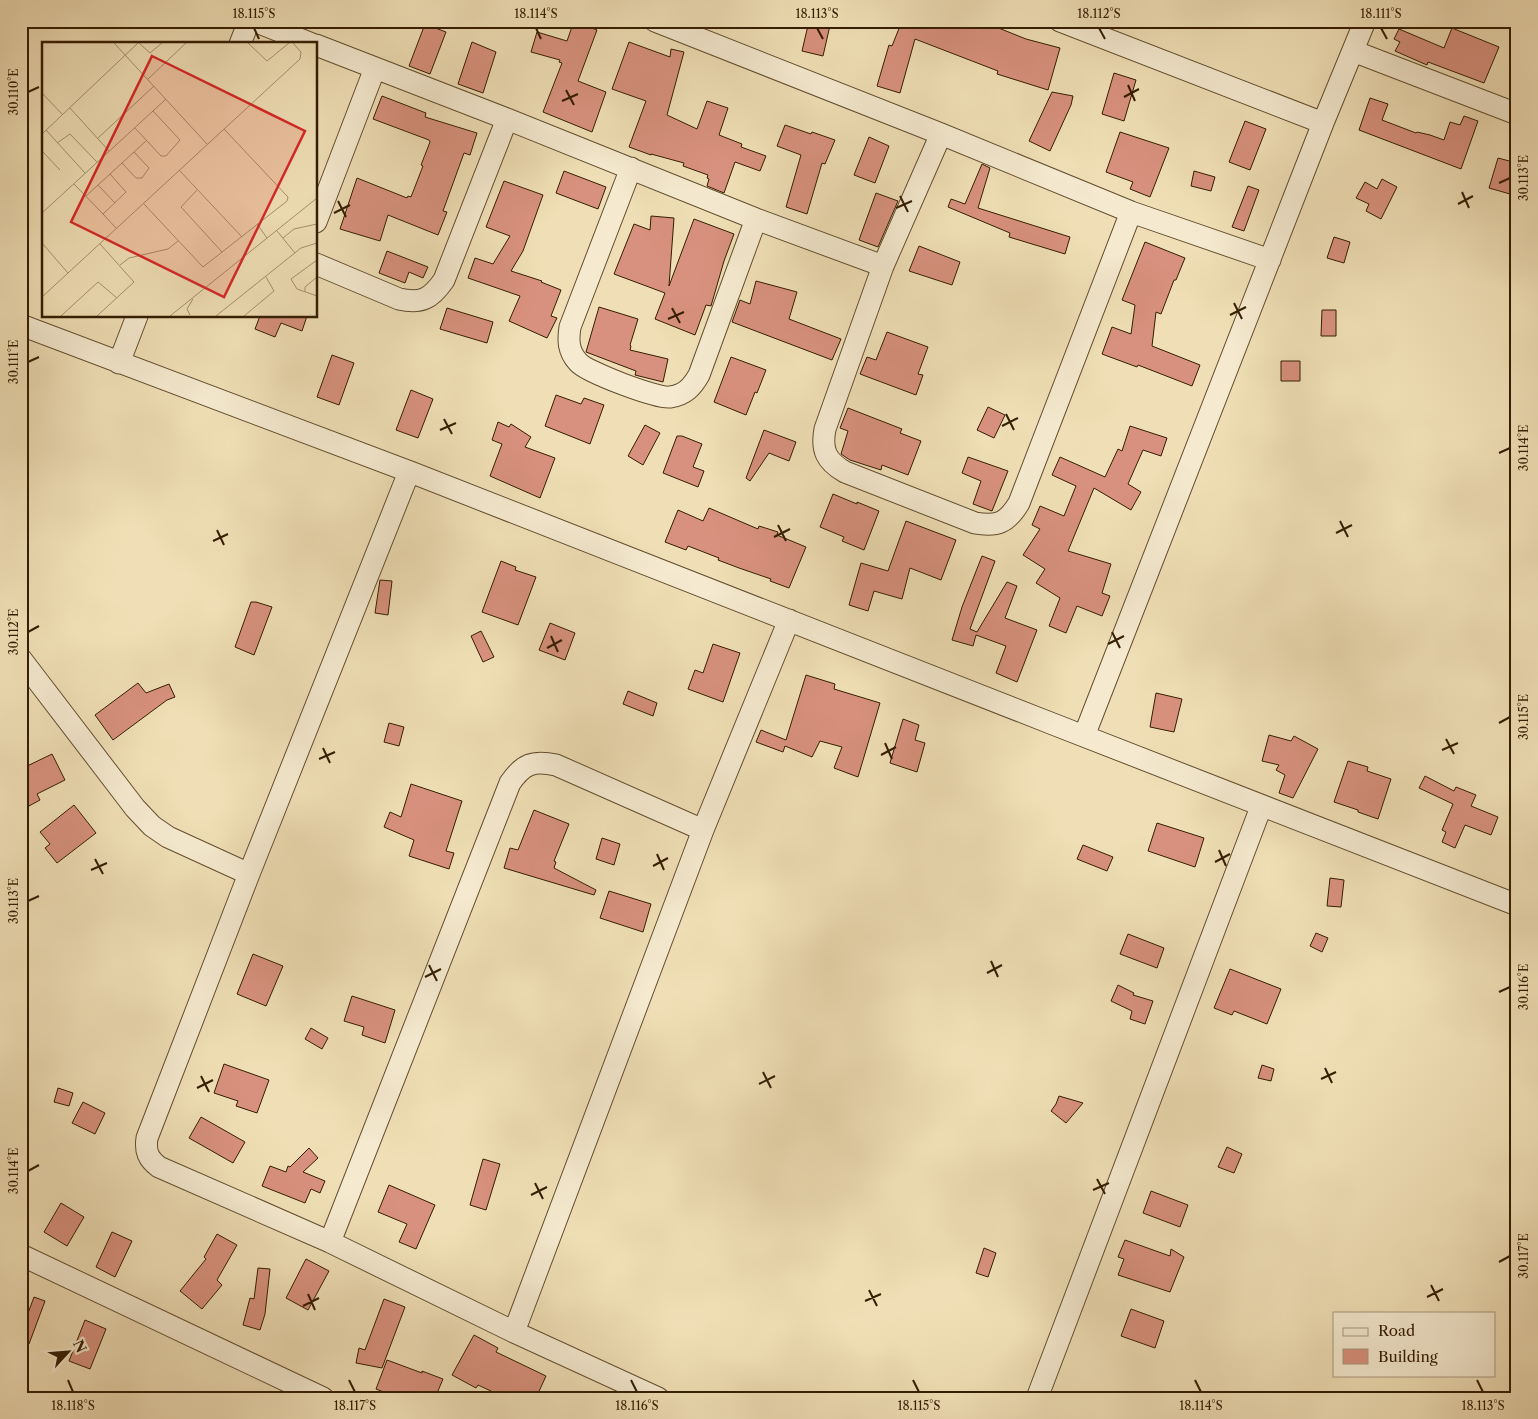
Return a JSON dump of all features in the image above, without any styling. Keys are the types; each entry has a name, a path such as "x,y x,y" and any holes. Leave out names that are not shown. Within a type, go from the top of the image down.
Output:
{"street":[{"path":"241,42 249,21"},
{"path":"254,21 307,42"},
{"path":"1060,21 1323,123"},
{"path":"1084,736 1323,123 1365,21"},
{"path":"669,24 1131,212 1270,260"},
{"path":"318,46 756,219 883,266"},
{"path":"1354,51 1517,114"},
{"path":"318,217 374,68"},
{"path":"318,265 399,299 412,302 425,299 436,292 444,280 507,119"},
{"path":"942,134 883,266 824,429 823,442 826,454 833,465 845,472 975,523 994,524 1012,515 1019,504 1131,212"},
{"path":"631,168 570,327 568,340 571,353 579,364 590,371 669,398 682,394 693,386 699,375 756,219"},
{"path":"119,363 136,318"},
{"path":"21,325 409,472 1261,807 1517,905"},
{"path":"409,472 249,874 147,1138 145,1146 147,1155 159,1167 330,1242 514,1332 658,1398"},
{"path":"514,1332 703,830 789,620"},
{"path":"21,659 135,808 152,826 168,837 249,874"},
{"path":"330,1242 510,783 518,772 529,764 542,762 556,764 703,830"},
{"path":"1037,1398 1261,807"},
{"path":"21,1255 323,1398"}],"building":[{"path":"574,21 597,30 578,81 606,92 592,132 543,112 562,63 559,62 560,60 531,52 537,32 567,41"},
{"path":"809,21 831,21 823,56 802,51"},
{"path":"902,21 981,21 1026,39 1060,48 1048,90 997,74 998,71 915,39 900,93 877,86 889,45 892,46"},
{"path":"425,24 446,32 430,74 409,66"},
{"path":"1452,28 1499,47 1484,83 1428,62 1427,65 1395,51 1400,42 1394,39 1399,29 1444,48"},
{"path":"472,42 496,52 483,93 458,84"},
{"path":"629,42 670,57 671,49 684,52 667,115 697,129 707,101 728,108 719,135 742,144 741,147 766,156 760,171 735,162 724,193 707,186 708,175 683,166 684,163 651,155 629,147 646,101 612,89"},
{"path":"1114,73 1136,80 1124,121 1102,114"},
{"path":"1052,92 1073,96 1071,105 1050,151 1029,141"},
{"path":"382,96 426,113 425,117 477,133 470,155 464,153 443,211 447,212 438,235 388,215 380,241 340,229 357,178 407,198 408,196 411,197 423,166 421,165 430,142 429,140 373,119"},
{"path":"1370,98 1388,104 1382,120 1416,133 1444,140 1450,122 1460,125 1464,116 1478,121 1461,169 1359,130"},
{"path":"1245,121 1266,129 1250,170 1229,162"},
{"path":"785,125 835,140 825,164 822,163 807,214 786,207 801,155 777,146"},
{"path":"1120,132 1169,148 1150,197 1130,189 1133,182 1106,172"},
{"path":"869,137 889,146 875,183 854,175"},
{"path":"1498,158 1517,163 1517,196 1489,188"},
{"path":"982,164 990,168 978,208 1070,237 1065,254 1009,237 1010,233 948,207 951,199 965,204"},
{"path":"564,171 606,187 598,209 556,193"},
{"path":"1194,171 1215,177 1211,191 1191,186"},
{"path":"1382,179 1397,187 1381,219 1366,211 1369,204 1356,198 1365,182 1377,189"},
{"path":"504,181 543,195 523,251 511,271 542,281 561,290 551,316 557,318 547,338 509,321 520,296 468,278 475,258 493,264 510,236 486,227"},
{"path":"1248,186 1259,190 1244,231 1232,227"},
{"path":"876,193 898,201 878,247 859,240"},
{"path":"651,216 674,218 669,286 694,219 734,234 711,306 706,305 695,335 655,319 665,293 614,274 634,224 650,230"},
{"path":"1334,237 1350,242 1344,263 1327,258"},
{"path":"1145,242 1185,258 1161,314 1156,312 1152,346 1200,365 1192,386 1138,365 1137,367 1102,354 1112,327 1131,334 1135,305 1122,300"},
{"path":"919,246 960,262 952,285 909,271"},
{"path":"387,251 428,267 423,278 409,272 405,283 379,273"},
{"path":"756,281 797,292 789,319 841,339 832,360 732,322 740,300 750,304"},
{"path":"599,307 638,319 630,350 668,359 663,382 635,375 636,371 586,352"},
{"path":"447,308 493,322 487,343 440,329"},
{"path":"1322,310 1336,310 1336,336 1321,336"},
{"path":"259,318 306,318 302,331 281,323 275,337 255,329"},
{"path":"887,332 928,347 918,374 923,375 916,395 860,374 867,357 876,360"},
{"path":"332,355 354,363 339,405 317,397"},
{"path":"731,357 766,370 746,415 714,402"},
{"path":"1281,361 1300,361 1300,381 1281,381"},
{"path":"411,390 433,399 418,438 396,430"},
{"path":"556,395 581,404 584,398 604,405 590,444 545,426"},
{"path":"988,407 1005,415 994,438 977,430"},
{"path":"848,408 902,429 900,433 921,441 908,475 882,465 881,470 850,460 841,454 848,431 840,428"},
{"path":"498,422 509,427 511,424 531,437 525,447 555,458 540,498 490,476 502,444 492,440"},
{"path":"645,425 660,433 643,465 628,456"},
{"path":"1130,426 1167,438 1161,456 1143,450 1128,484 1141,492 1131,510 1094,488 1068,551 1111,564 1102,593 1110,596 1102,616 1077,606 1066,633 1049,626 1060,598 1036,583 1045,569 1023,555 1040,529 1032,525 1040,506 1064,516 1076,486 1052,475 1060,457 1105,477 1118,449 1122,451"},
{"path":"764,430 796,442 789,461 769,453 750,481 746,478"},
{"path":"677,436 682,436 702,444 693,467 704,471 698,487 663,473"},
{"path":"968,457 1008,471 992,511 973,504 981,481 962,473"},
{"path":"833,494 879,511 864,550 842,541 844,537 820,527"},
{"path":"709,508 758,529 759,526 778,532 777,535 806,547 789,588 688,546 686,550 665,542 678,510 703,521"},
{"path":"906,521 956,540 941,580 910,568 902,599 874,591 868,611 849,605 861,563 888,571"},
{"path":"982,556 995,561 970,629 977,632 1007,582 1017,586 1005,618 1037,630 1017,682 996,673 1006,646 976,635 973,646 952,640 962,607"},
{"path":"501,561 516,567 515,570 536,577 518,625 482,612"},
{"path":"380,580 392,581 388,615 375,613"},
{"path":"251,602 272,607 254,655 235,647"},
{"path":"550,623 575,633 565,660 539,650"},
{"path":"481,631 494,657 483,662 471,636"},
{"path":"713,644 740,653 723,702 688,689 695,670 703,673"},
{"path":"806,675 835,684 834,689 880,703 858,777 834,768 842,747 820,741 812,757 785,746 783,752 756,742 761,730 786,740"},
{"path":"138,683 146,693 169,684 175,697 167,700 113,740 95,715"},
{"path":"628,691 657,703 653,716 623,704"},
{"path":"1156,693 1182,699 1174,732 1150,727"},
{"path":"903,719 919,725 915,740 925,743 917,772 890,763"},
{"path":"389,723 404,727 399,746 384,742"},
{"path":"1269,735 1291,741 1294,736 1318,749 1293,798 1279,793 1285,775 1276,770 1279,765 1262,761"},
{"path":"52,754 65,780 37,794 40,800 29,806 21,791 21,769"},
{"path":"1348,761 1368,767 1367,771 1391,779 1378,819 1334,802"},
{"path":"1425,776 1454,791 1456,787 1476,795 1471,806 1498,817 1491,835 1465,825 1455,848 1442,842 1446,832 1442,830 1453,804 1419,788"},
{"path":"411,784 462,801 446,851 454,853 449,869 409,856 414,840 384,827 390,812 401,817"},
{"path":"74,805 96,833 57,863 45,848 50,844 40,832"},
{"path":"534,810 569,824 554,861 556,862 554,868 596,890 594,895 504,868 510,848 518,850"},
{"path":"1157,823 1204,838 1195,867 1148,851"},
{"path":"602,838 620,844 614,865 596,859"},
{"path":"1083,845 1113,857 1107,871 1077,859"},
{"path":"1330,878 1344,880 1341,907 1327,906"},
{"path":"609,891 651,904 643,932 600,918"},
{"path":"1316,933 1328,938 1322,952 1310,946"},
{"path":"1128,934 1164,948 1157,968 1120,954"},
{"path":"253,954 283,966 266,1006 237,994"},
{"path":"1230,969 1281,989 1267,1024 1234,1011 1232,1015 1214,1008"},
{"path":"1118,985 1134,993 1133,995 1153,1001 1145,1024 1130,1019 1132,1011 1111,1001"},
{"path":"352,996 395,1010 385,1043 362,1035 364,1027 344,1021"},
{"path":"311,1028 328,1038 322,1049 305,1039"},
{"path":"224,1064 269,1080 257,1113 236,1106 238,1101 214,1093"},
{"path":"1262,1065 1274,1069 1271,1081 1258,1078"},
{"path":"58,1088 73,1093 69,1106 54,1102"},
{"path":"1059,1096 1083,1103 1066,1123 1051,1111"},
{"path":"83,1102 105,1113 95,1134 72,1123"},
{"path":"201,1117 245,1142 233,1163 189,1138"},
{"path":"1227,1147 1242,1154 1234,1173 1218,1167"},
{"path":"309,1148 318,1158 303,1172 325,1181 320,1193 311,1189 305,1203 262,1186 270,1166 286,1172 288,1166 290,1167"},
{"path":"483,1159 500,1164 486,1210 470,1205"},
{"path":"389,1185 435,1205 416,1249 399,1242 407,1224 378,1212"},
{"path":"1151,1191 1188,1205 1180,1227 1143,1213"},
{"path":"61,1203 84,1217 67,1246 44,1232"},
{"path":"112,1232 132,1241 115,1277 96,1267"},
{"path":"217,1234 237,1245 217,1280 222,1285 202,1309 180,1291 206,1259 204,1257"},
{"path":"1125,1240 1170,1256 1171,1249 1184,1257 1170,1292 1118,1275 1124,1259 1118,1257"},
{"path":"984,1248 996,1253 988,1277 976,1273"},
{"path":"306,1259 329,1271 308,1310 286,1298"},
{"path":"258,1268 270,1269 265,1314 260,1330 243,1325 250,1298 254,1299"},
{"path":"34,1297 45,1301 29,1344 21,1341 21,1332"},
{"path":"384,1299 405,1307 382,1368 356,1363 359,1348 365,1350"},
{"path":"1131,1309 1164,1321 1155,1348 1121,1336"},
{"path":"85,1320 106,1329 90,1369 69,1361"},
{"path":"474,1335 498,1348 496,1352 546,1376 536,1398 506,1398 478,1385 476,1388 452,1375"},
{"path":"387,1360 443,1379 435,1398 398,1398 376,1389"}]}
